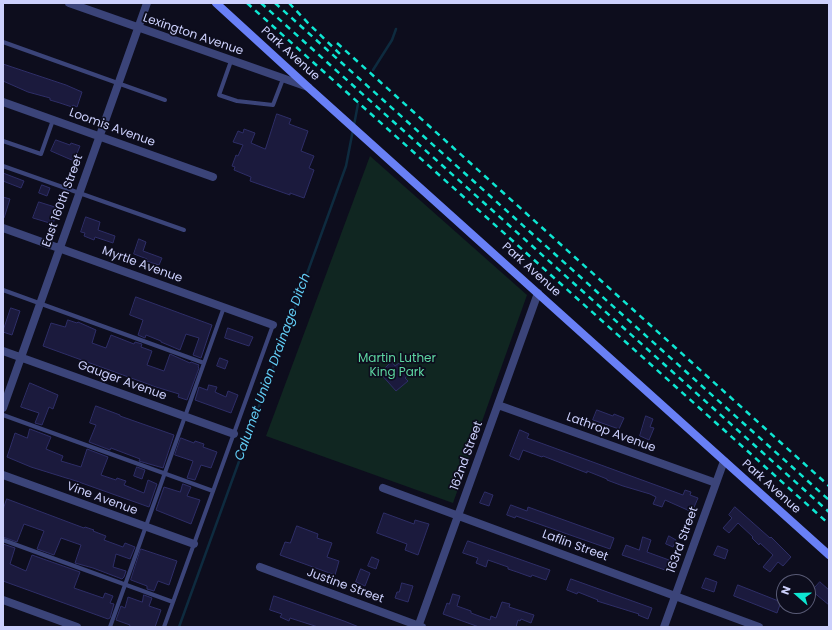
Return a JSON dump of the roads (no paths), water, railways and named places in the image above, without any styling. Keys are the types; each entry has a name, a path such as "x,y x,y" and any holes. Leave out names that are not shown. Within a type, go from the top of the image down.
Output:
{"street":[{"name":"Lexington Avenue","path":"69,3 91,7 138,28 309,88"},
{"name":"East 160th Street","path":"3,408 147,3"},
{"name":"Park Avenue","path":"216,3 829,555"},
{"name":"Loomis Avenue","path":"3,102 213,177"},
{"name":"Myrtle Avenue","path":"3,228 273,325"},
{"name":"162nd Street","path":"420,627 538,293"},
{"name":"Gauger Avenue","path":"3,351 234,434"},
{"name":"Lathrop Avenue","path":"498,405 716,484"},
{"name":"163rd Street","path":"664,627 724,461"},
{"name":"Vine Avenue","path":"3,475 194,544"},
{"name":"Laflin Street","path":"383,488 759,627"},
{"name":"Justine Street","path":"260,567 420,627"},
{"path":"3,600 77,627"}],"lane":[{"path":"3,42 165,100"},
{"path":"231,61 219,95 237,101 273,105 283,79"},
{"path":"3,141 41,154 53,120"},
{"path":"3,166 184,230"},
{"path":"3,290 204,363"},
{"path":"110,627 224,308"},
{"path":"164,627 273,325"},
{"path":"3,415 213,491"},
{"path":"3,540 173,602"}],"waterway":[{"name":"Calumet Union Drainage Ditch","path":"373,70 392,40 396,29"},
{"name":"Calumet Union Drainage Ditch","path":"354,125 358,104"},
{"name":"Calumet Union Drainage Ditch","path":"179,627 346,166 353,130"}],"railway":[{"path":"247,3 829,524"},
{"path":"261,3 829,512"},
{"path":"275,3 829,500"},
{"path":"289,3 340,54"},
{"path":"337,43 829,486"}],"park label":[{"name":"Martin Luther King Park","path":"397,366"}]}
